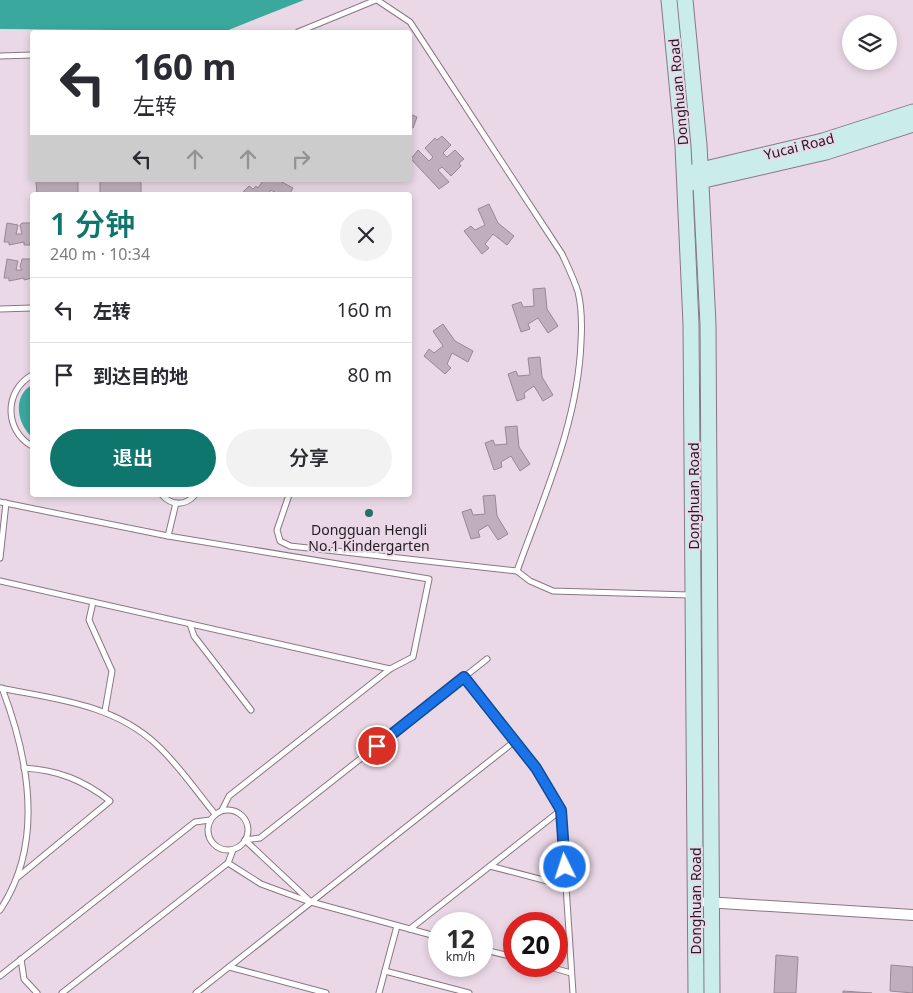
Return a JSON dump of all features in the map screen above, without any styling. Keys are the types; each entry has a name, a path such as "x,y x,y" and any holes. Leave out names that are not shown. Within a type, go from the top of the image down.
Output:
{"main road":[{"name":"Donghuan Road","path":"669,0 685,179 691,324 696,993"},
{"name":"Donghuan Road","path":"685,0 701,175 708,364 712,993"},
{"name":"Yucai Road","path":"685,179 823,141 913,112"},
{"name":"Yucai Road","path":"701,175 826,152 913,124"}],"street":[{"path":"695,901 913,915"}],"lane":[{"path":"303,30 376,0 410,22 562,254 572,273 582,315 580,355 572,410 562,446 518,571"},
{"path":"0,56 30,55"},
{"path":"0,309 30,308"},
{"path":"30,376 22,381 16,390 10,412 18,434 30,444"},
{"path":"166,497 176,503 185,503 192,497"},
{"path":"288,497 277,530 280,541 290,546 518,571 530,581 553,590 693,595"},
{"path":"0,558 3,502 168,536 429,579 413,657 390,669 229,796 222,810 210,820 208,836 212,843 225,850 233,850"},
{"path":"168,536 176,503"},
{"path":"0,581 390,669"},
{"path":"93,602 89,620 112,671 104,712"},
{"path":"190,624 194,636 251,710"},
{"path":"62,993 228,863 233,850 245,840 260,838 487,659"},
{"path":"464,677 536,768 561,810 573,993"},
{"path":"1,688 85,705 129,724 157,744 215,814"},
{"path":"0,910 18,877 28,831 28,799 24,768 16,727 1,688"},
{"path":"196,993 515,741"},
{"path":"18,877 110,801 79,780 61,773 24,768"},
{"path":"222,810 238,812 244,818 247,824 245,840"},
{"path":"410,929 561,810"},
{"path":"0,976 195,822 210,820"},
{"path":"245,840 311,902"},
{"path":"228,863 267,887 311,902 428,934"},
{"path":"490,866 566,886"},
{"path":"379,993 397,926"},
{"path":"21,959 24,979 37,993"},
{"path":"230,967 326,993"},
{"path":"385,971 469,993"}],"shaded area":[{"path":"0,0 304,0 229,30 0,29"},
{"path":"30,387 30,435 23,425 19,410 21,396"}],"building":[{"path":"412,115 417,117 412,128"},
{"path":"442,136 451,145 443,153 447,157 455,150 464,159 459,163 461,166 451,176 442,167 438,170 449,182 439,189 412,160 418,150 429,161 433,157 425,148 435,138 437,140"},
{"path":"36,182 78,182 78,192 37,192"},
{"path":"100,182 141,182 141,192 100,192"},
{"path":"262,182 282,182 293,188 291,192 275,192 271,190 269,192 243,192 249,186 253,189 256,186 258,188"},
{"path":"489,204 498,223 514,236 507,245 493,234 485,244 489,248 482,254 464,231 471,226 475,230 485,225 478,209"},
{"path":"7,223 18,225 16,234 22,234 20,225 22,223 30,223 30,245 24,245 24,242 9,245 9,242 4,242"},
{"path":"7,259 18,261 16,270 22,270 20,267 22,259 30,259 30,278 9,281 9,278 4,278"},
{"path":"545,288 547,309 558,326 548,333 538,318 528,324 530,329 521,332 512,305 521,302 523,307 534,306 533,289"},
{"path":"443,324 455,341 473,351 468,362 452,353 447,364 451,368 445,374 424,356 429,349 434,353 443,346 433,331"},
{"path":"540,357 542,377 553,395 543,401 534,386 524,393 525,398 517,401 508,374 516,371 518,376 530,375 528,358"},
{"path":"517,426 519,447 530,464 520,471 511,456 501,462 502,467 494,470 485,443 493,440 495,445 507,444 505,427"},
{"path":"495,495 497,516 508,534 498,540 488,525 478,531 480,537 471,539 462,512 471,509 473,515 485,514 483,496"},
{"path":"776,955 798,957 796,993 774,993"},
{"path":"891,965 913,967 913,993 890,991"},
{"path":"843,991 872,993 843,993"}],"place":[{"name":"Dongguan Hengli No.1 Kindergarten","path":"369,513"}],"route":[{"path":"377,746 464,677 536,768 561,810 565,867"}]}
